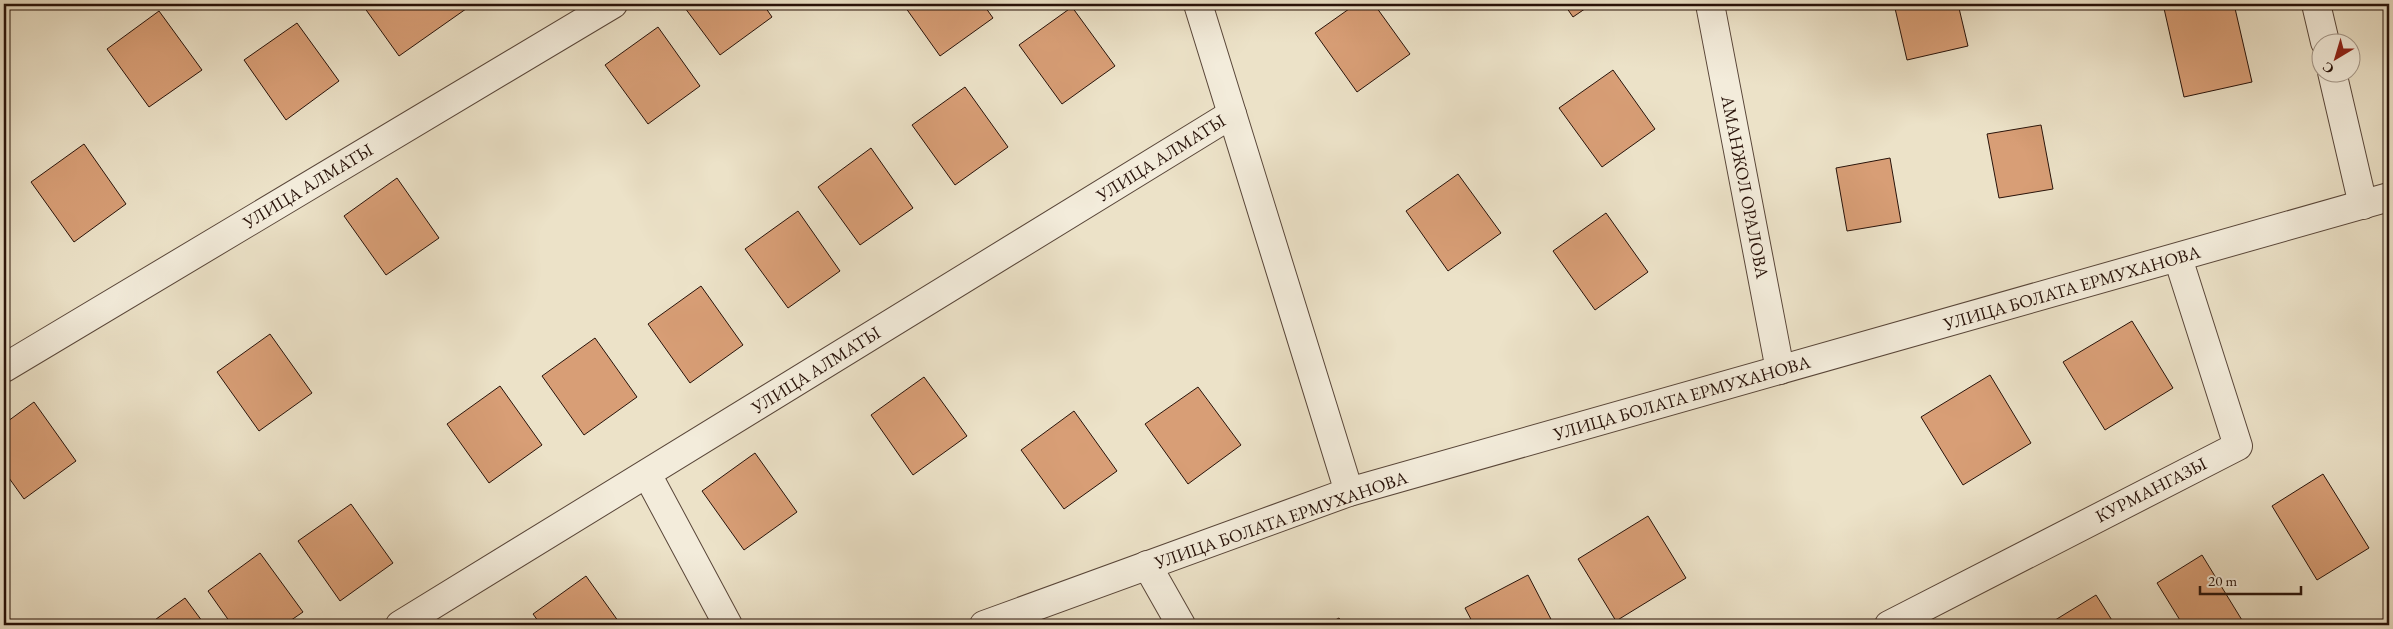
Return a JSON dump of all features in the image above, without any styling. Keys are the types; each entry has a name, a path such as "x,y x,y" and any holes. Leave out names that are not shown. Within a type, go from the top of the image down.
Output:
{"street":[{"name":"УЛИЦА АЛМАТЫ","path":"4,368 612,4"},
{"path":"1198,4 1349,492"},
{"name":"АМАНЖОЛ ОРАЛОВА","path":"1710,4 1780,370"},
{"path":"2316,4 2323,32"},
{"path":"2334,82 2363,205"},
{"name":"УЛИЦА АЛМАТЫ","path":"400,625 1232,114"},
{"name":"УЛИЦА БОЛАТА ЕРМУХАНОВА","path":"984,625 1349,492 2389,197"},
{"name":"КУРМАНГАЗЫ","path":"1889,625 2238,446 2178,258"},
{"path":"647,474 728,625"},
{"path":"1148,566 1181,625"}],"building":[{"path":"369,4 473,4 399,56 364,7"},
{"path":"682,4 763,4 772,17 720,55"},
{"path":"843,4 854,4 847,9"},
{"path":"903,4 983,4 993,18 940,56"},
{"path":"1356,4 1374,4 1410,54 1357,92 1315,33"},
{"path":"1564,4 1592,4 1573,17"},
{"path":"1894,4 1958,4 1968,46 1907,60"},
{"path":"2163,4 2234,4 2252,82 2184,97"},
{"path":"1072,7 1115,66 1062,104 1019,45"},
{"path":"159,11 202,70 149,107 107,49"},
{"path":"297,23 339,81 286,120 244,60"},
{"path":"658,27 700,86 648,124 605,65"},
{"path":"1613,70 1655,129 1602,167 1559,108"},
{"path":"965,87 1008,147 955,185 912,125"},
{"path":"2041,125 2053,189 1999,198 1987,134"},
{"path":"84,144 126,204 74,242 31,182"},
{"path":"871,148 913,208 860,245 818,187"},
{"path":"1890,158 1901,222 1847,231 1836,168"},
{"path":"1458,174 1501,233 1448,271 1406,211"},
{"path":"397,178 439,238 386,275 344,216"},
{"path":"798,211 840,271 788,308 745,249"},
{"path":"1606,213 1648,272 1595,310 1553,251"},
{"path":"701,286 743,345 690,383 648,324"},
{"path":"2132,321 2173,388 2105,430 2063,362"},
{"path":"270,334 312,393 259,431 217,372"},
{"path":"595,338 637,397 584,435 542,376"},
{"path":"1990,375 2031,443 1963,485 1921,417"},
{"path":"924,377 967,436 913,475 871,415"},
{"path":"500,386 542,445 489,483 447,424"},
{"path":"1198,387 1241,445 1188,484 1145,424"},
{"path":"34,402 76,461 24,499 4,471 4,424"},
{"path":"1074,411 1117,471 1064,509 1021,450"},
{"path":"755,453 797,512 744,550 702,491"},
{"path":"2323,474 2369,548 2317,580 2272,506"},
{"path":"351,504 393,563 340,601 298,541"},
{"path":"1648,516 1686,578 1616,621 1578,559"},
{"path":"260,553 303,612 284,625 232,625 208,591"},
{"path":"2202,555 2245,625 2183,625 2157,583"},
{"path":"1528,575 1554,625 1474,625 1465,608"},
{"path":"586,576 621,625 541,625 533,614"},
{"path":"2096,595 2115,625 2047,625"},
{"path":"185,598 205,625 148,625"},
{"path":"1339,618 1344,625 1326,625"}]}
